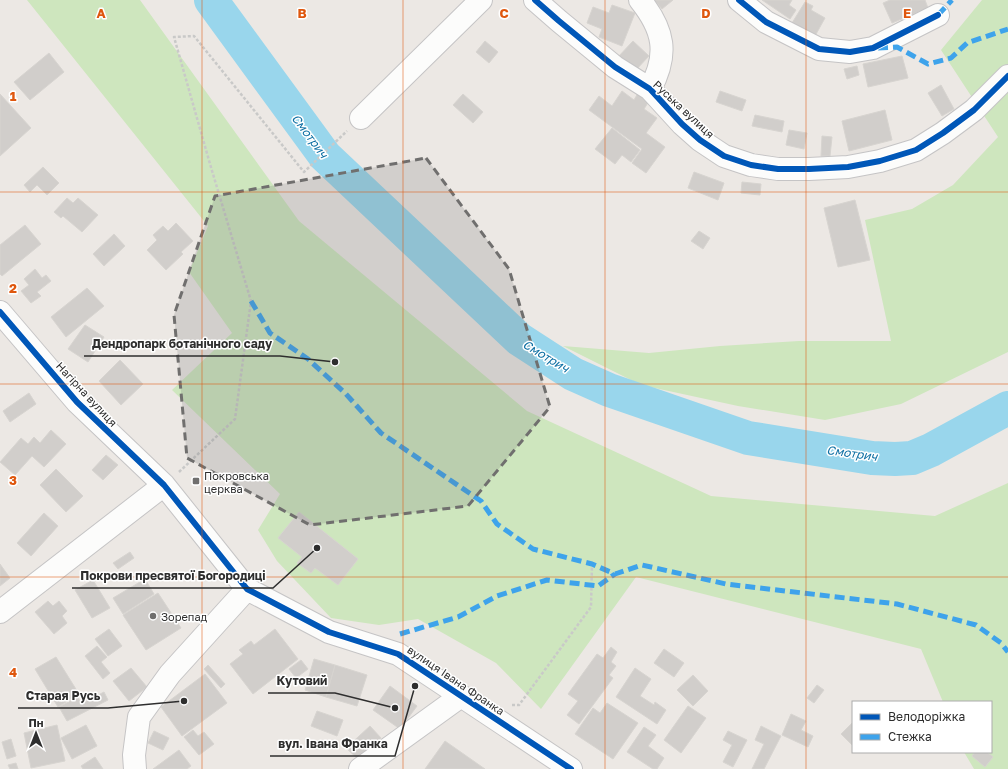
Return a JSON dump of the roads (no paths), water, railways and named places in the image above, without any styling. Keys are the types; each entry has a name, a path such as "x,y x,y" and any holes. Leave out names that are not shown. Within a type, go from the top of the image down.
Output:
{"street":[{"path":"361,118 481,0"},
{"name":"Руська вулиця","path":"535,0 559,22 615,67 650,89 682,124 700,140 724,156 751,165 809,169 848,167 880,161 916,150 943,133 974,110 1008,76"},
{"path":"640,0 649,10 659,32 662,49 661,64 658,74 650,89"},
{"path":"739,0 766,22 819,49 850,52 873,48 938,15"},
{"name":"Нагірна вулиця","path":"0,312 77,402 164,486"},
{"path":"0,612 164,486"},
{"name":"вулиця Івана Франка","path":"164,486 247,589 329,632 398,654 571,769"},
{"path":"136,769 134,755 139,717 170,674 247,589"},
{"path":"360,769 469,701"}],"waterway":[{"name":"Смотрич","path":"211,0 325,156 519,339 573,374 609,390 748,438 872,458 912,458 931,450 1008,408"}],"place":[{"name":"Дендропарк ботанічного саду","path":"335,362"},
{"name":"Покровська церква","path":"196,481"},
{"name":"Покрови пресвятої Богородиці","path":"317,548"},
{"name":"Зорепад","path":"153,616"},
{"name":"вул. Івана Франка","path":"415,686"},
{"name":"Старая Русь","path":"184,701"},
{"name":"Кутовий","path":"395,708"}]}
